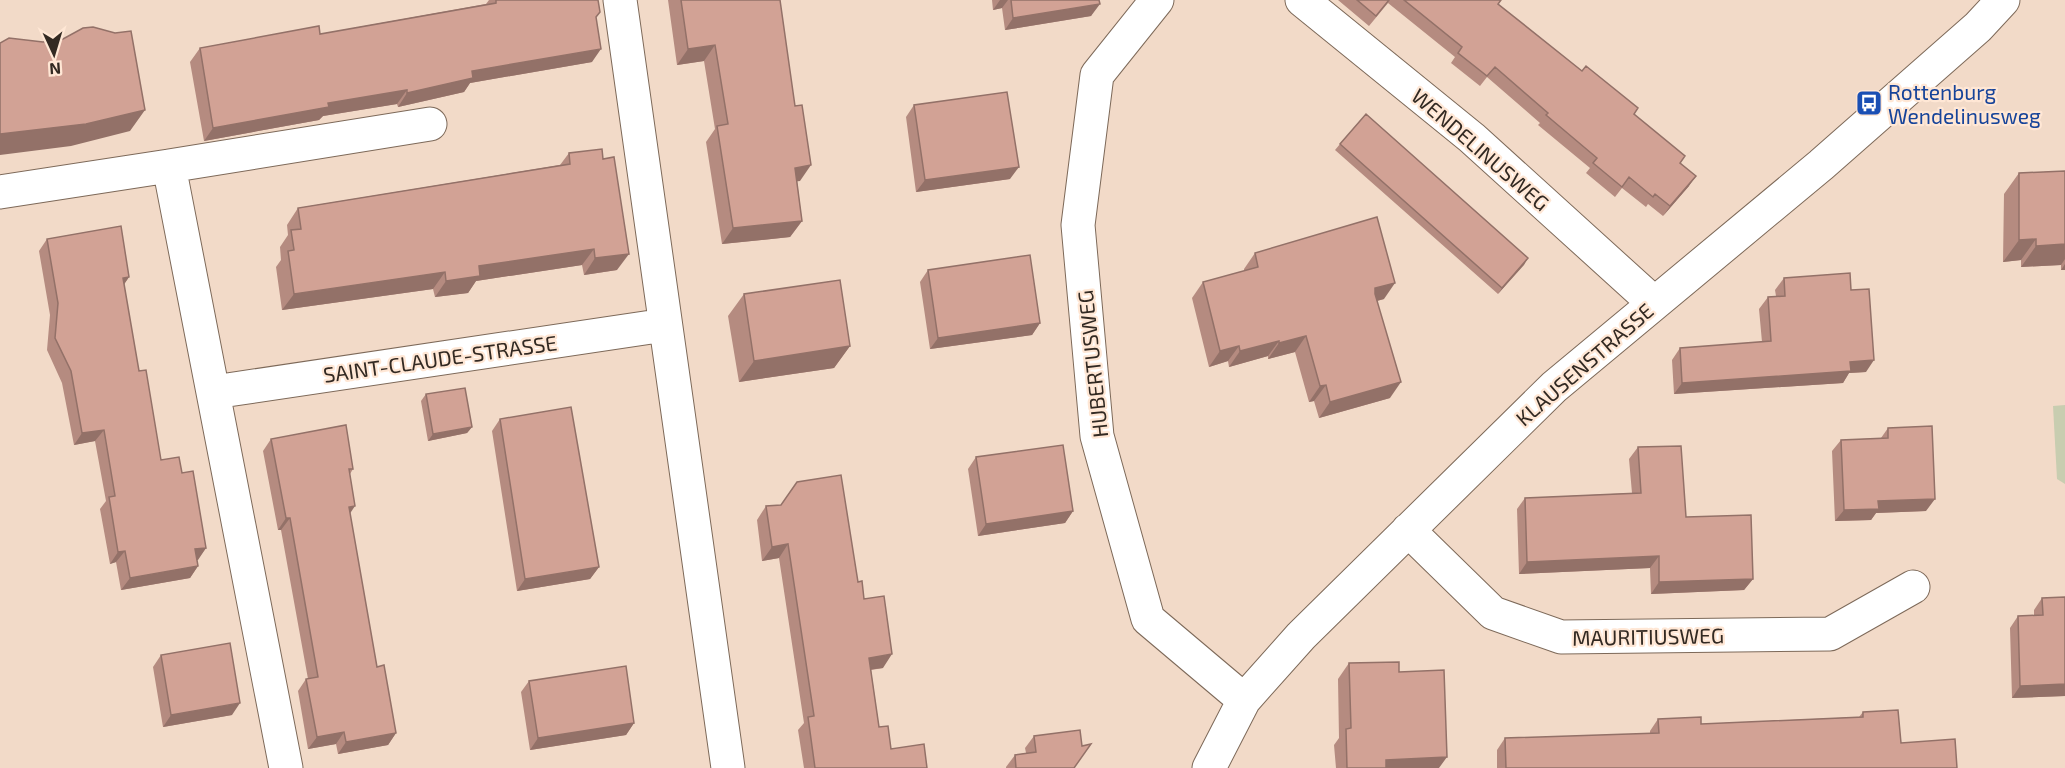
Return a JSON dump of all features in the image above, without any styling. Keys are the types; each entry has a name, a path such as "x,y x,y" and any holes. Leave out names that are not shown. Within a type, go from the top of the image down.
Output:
{"street":[{"path":"620,0 728,768"},
{"name":"HUBERTUSWEG","path":"1157,0 1097,75 1078,225 1097,436 1148,620 1244,700"},
{"name":"WENDELINUSWEG","path":"1302,0 1472,138 1654,303"},
{"name":"KLAUSENSTRASSE","path":"1209,768 1244,700 1301,636 1554,387 1821,165 1978,27 2002,0"},
{"path":"0,192 430,124"},
{"path":"169,166 285,768"},
{"name":"SAINT-CLAUDE-STRASSE","path":"214,392 665,325"},
{"name":"MAURITIUSWEG","path":"1408,530 1493,612 1561,637 1830,634 1913,587"}],"green space":[{"path":"2065,405 2065,484 2057,479 2053,406"}],"building":[{"path":"496,0 598,0 600,12 596,17 601,49 472,71 473,78 407,93 407,90 328,103 329,107 213,128 200,48 319,26 320,34 496,3"},
{"path":"681,0 780,0 795,106 802,105 811,165 795,168 802,221 733,228 717,126 728,124 715,45 688,49"},
{"path":"1011,0 1099,0 1100,4 1013,18"},
{"path":"1357,0 1389,0 1376,16"},
{"path":"1404,0 1501,0 1498,4 1582,71 1586,66 1638,108 1634,114 1685,156 1680,163 1696,176 1670,206 1655,194 1653,197 1629,177 1622,187 1593,163 1597,158 1546,115 1548,113 1495,67 1487,76 1458,53 1462,47"},
{"path":"93,27 115,33 131,31 145,110 86,124 0,134 0,43 9,38 43,42 63,39 83,28"},
{"path":"1007,92 1019,167 925,180 914,105"},
{"path":"1366,114 1528,258 1502,288 1340,144"},
{"path":"602,149 603,159 614,157 629,254 595,258 594,249 479,266 480,276 446,281 445,272 294,294 288,251 294,250 291,230 301,229 298,208 570,164 569,153"},
{"path":"2065,171 2065,244 2036,246 2036,239 2019,240 2019,173"},
{"path":"1377,217 1395,283 1375,288 1375,294 1401,382 1330,402 1326,385 1320,386 1306,336 1240,351 1239,346 1220,351 1203,282 1258,267 1255,253"},
{"path":"121,226 129,277 123,278 139,371 146,370 161,460 179,457 182,473 193,471 206,548 195,549 198,566 130,578 125,551 118,552 109,497 115,496 104,430 82,433 71,371 55,338 58,303 47,239"},
{"path":"1030,255 1040,323 938,338 928,270"},
{"path":"1850,273 1851,290 1869,289 1874,360 1850,362 1851,371 1682,383 1680,348 1771,341 1768,297 1785,296 1784,278"},
{"path":"840,280 850,346 754,361 744,294"},
{"path":"465,388 472,427 433,434 426,394"},
{"path":"571,407 599,567 525,579 500,419"},
{"path":"346,425 353,469 349,469 355,506 349,507 377,667 384,665 396,733 346,742 344,732 317,737 306,679 318,677 290,518 286,518 271,439"},
{"path":"1932,426 1935,499 1878,501 1879,509 1844,510 1841,440 1888,438 1888,428"},
{"path":"1063,445 1073,511 986,524 976,457"},
{"path":"1681,446 1686,517 1751,515 1753,579 1659,582 1659,556 1527,562 1525,498 1641,493 1638,447"},
{"path":"841,475 858,582 862,581 864,599 884,596 892,654 869,658 879,727 888,726 891,749 924,744 927,768 815,768 808,717 814,716 788,544 772,547 766,506 781,505 797,482"},
{"path":"2065,597 2065,684 2020,686 2018,616 2043,615 2042,598"},
{"path":"230,643 240,703 171,715 161,655"},
{"path":"1399,662 1399,672 1444,670 1447,757 1386,760 1386,768 1347,768 1346,729 1351,728 1349,663"},
{"path":"626,666 634,723 538,738 529,681"},
{"path":"1898,710 1901,743 1955,739 1957,768 1506,768 1505,738 1659,733 1658,719 1701,717 1701,724 1863,717 1863,712"},
{"path":"1080,730 1082,746 1091,744 1074,768 1016,768 1015,755 1036,752 1034,736"}],"place":[{"name":"Rottenburg Wendelinusweg","path":"1869,103"}]}
